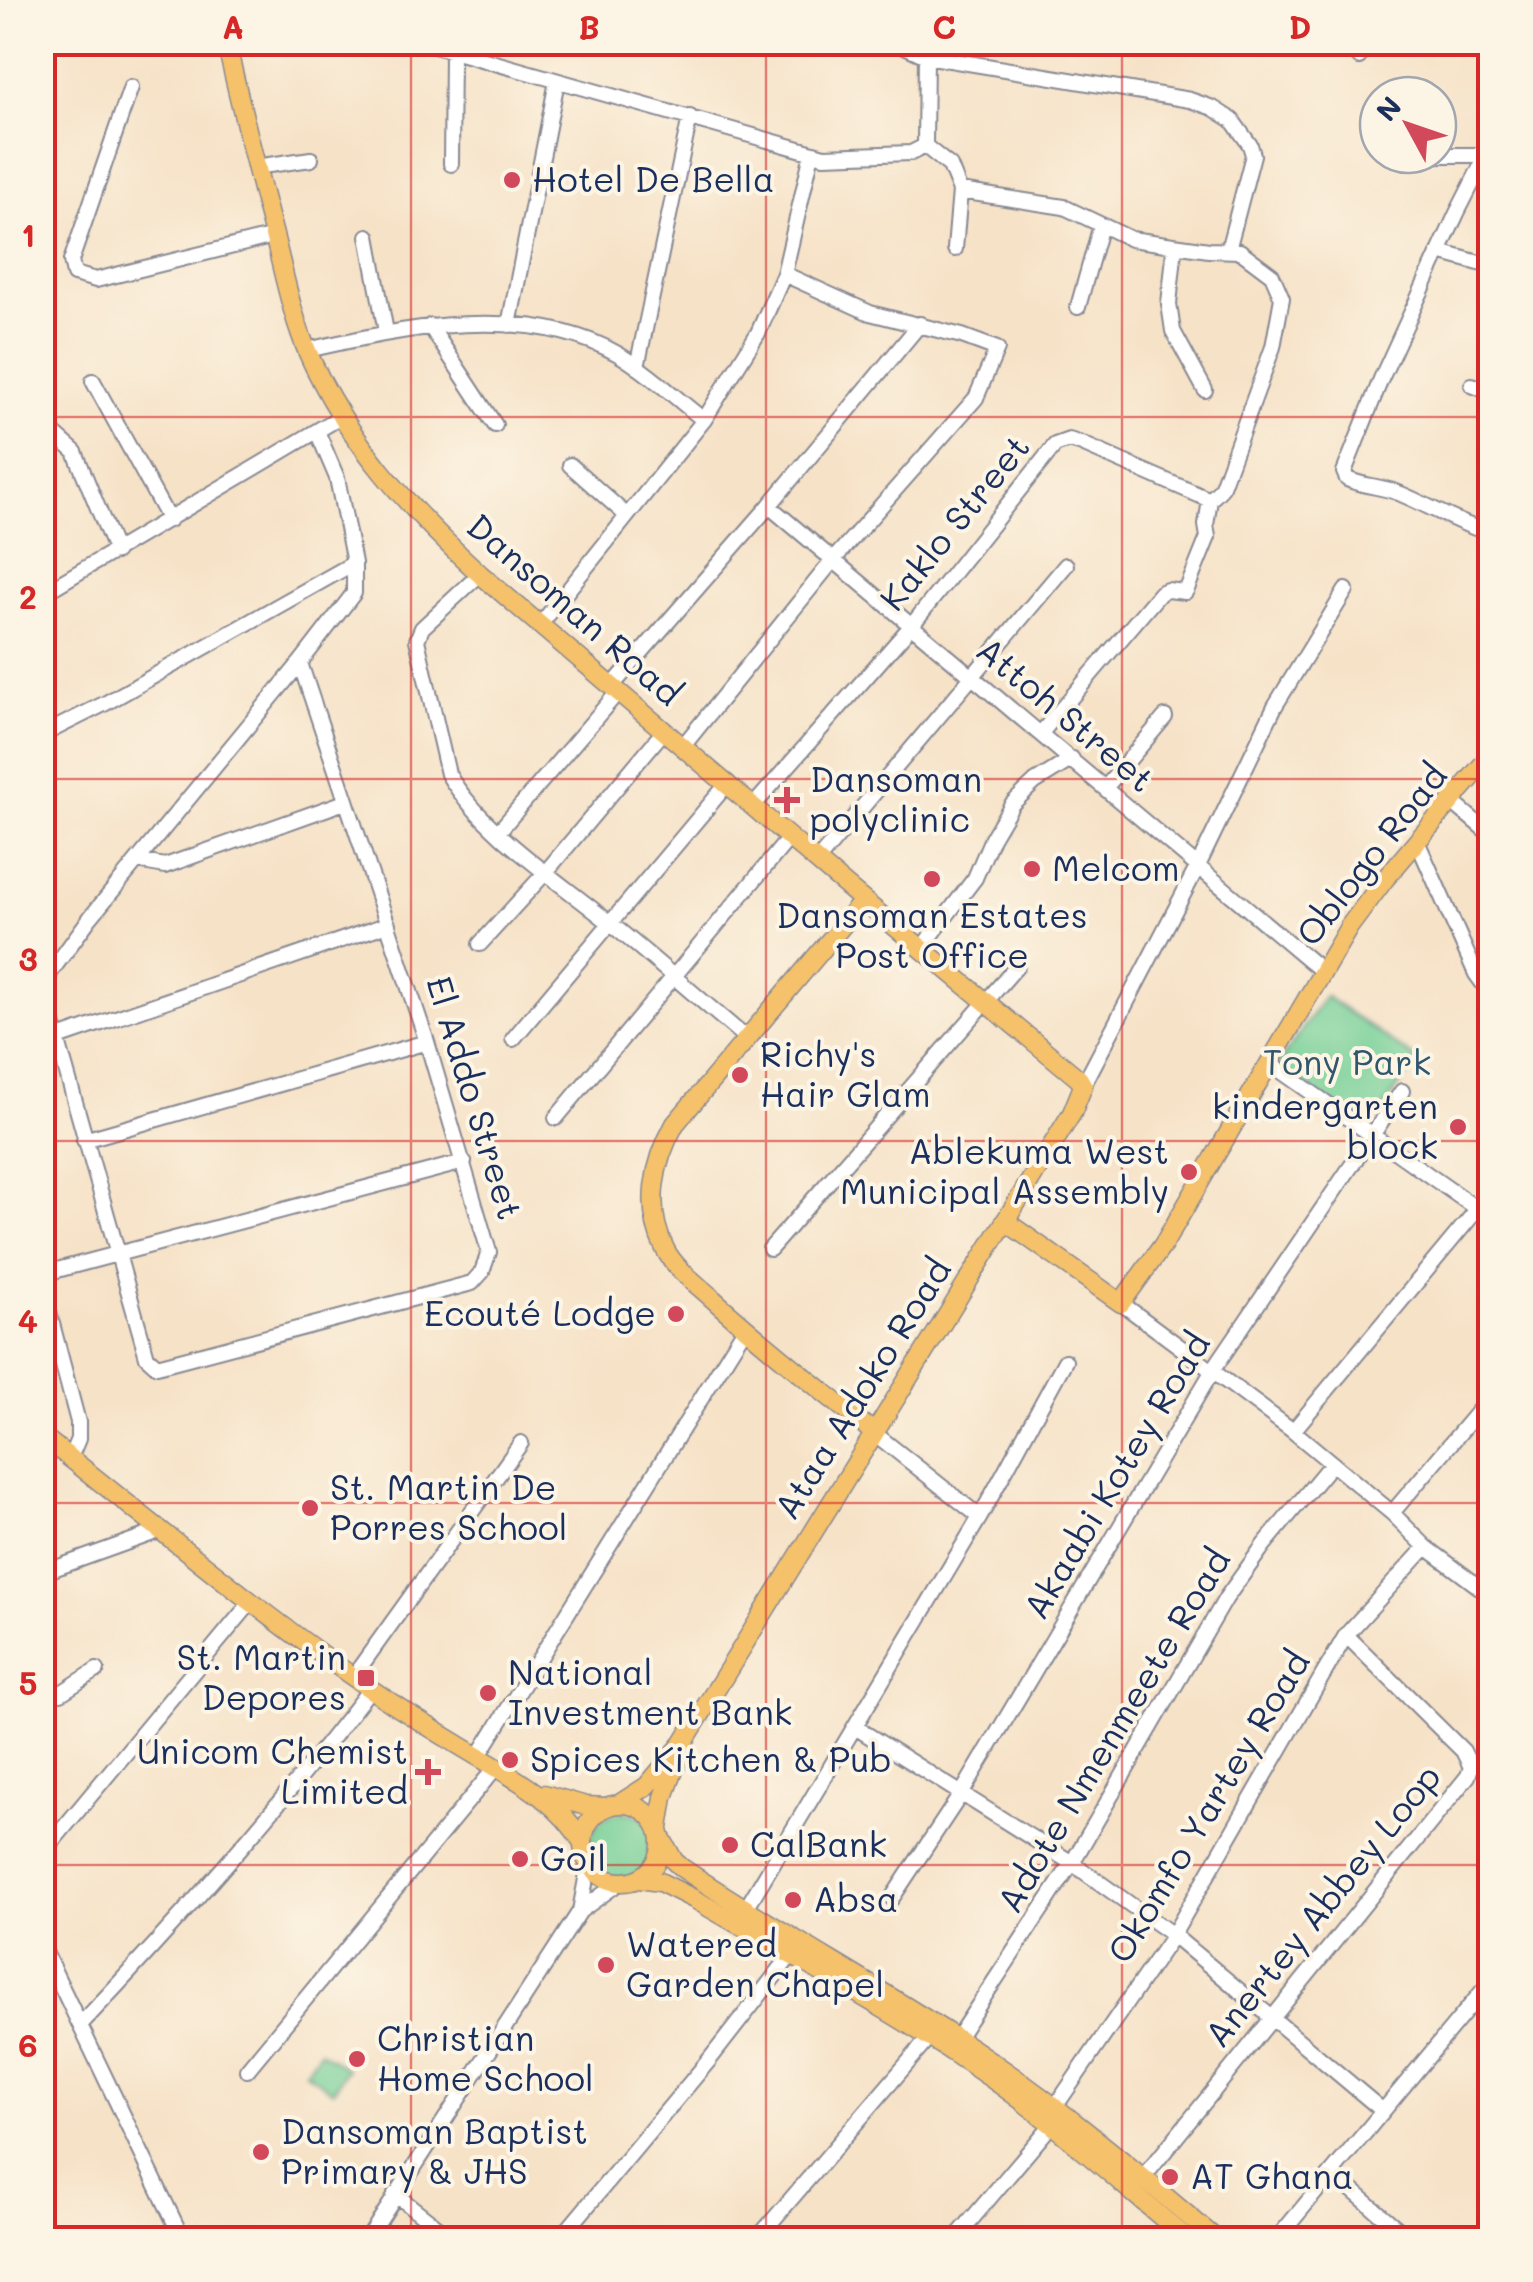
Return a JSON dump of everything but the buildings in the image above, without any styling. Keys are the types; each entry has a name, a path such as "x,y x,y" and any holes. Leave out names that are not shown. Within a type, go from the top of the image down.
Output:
{"main road":[{"name":"Dansoman Road","path":"226,42 307,350 342,416 408,506 480,574 664,732 1084,1086"},
{"name":"Oblogo Road","path":"1121,1302 1164,1246 1322,970 1366,903 1490,756"},
{"path":"863,900 675,1124 656,1164 653,1185 656,1219 665,1250 678,1266 745,1328 874,1433"},
{"name":"Ataa Adoko Road","path":"613,1805 648,1786 683,1743 1072,1114 1084,1086"},
{"path":"1005,1221 1121,1302"},
{"path":"42,1436 251,1602 353,1677 539,1793 572,1824 589,1863 604,1878 669,1886 791,1955 1054,2115 1188,2240"},
{"name":"Ataa Adoko Road","path":"660,1833 664,1797 683,1743"},
{"path":"539,1793 586,1806 643,1809 674,1861 745,1910 957,2038 1054,2115 1143,2178 1217,2240"},
{"path":"583,1844 588,1824 613,1805"},
{"path":"629,1880 656,1862 660,1833"}],"street":[{"path":"421,42 835,158 911,154 924,146"},
{"path":"896,42 926,56 1190,100 1222,114 1242,132 1252,156 1228,250"},
{"path":"1480,42 1490,47"},
{"path":"451,164 452,52"},
{"path":"924,146 926,56"},
{"path":"508,325 557,80"},
{"path":"130,87 71,261 74,274 96,280 274,236"},
{"path":"637,366 690,117"},
{"path":"924,146 950,166 960,191 955,249"},
{"path":"540,625 704,420 758,333 784,274 812,153"},
{"path":"1458,154 1490,153 1440,252 1344,472 1346,479 1400,494 1490,533"},
{"path":"256,167 311,159"},
{"path":"960,191 1064,207 1131,239 1245,252 1272,275 1282,298 1255,403 1220,489 1210,500 1208,537 1187,589 1160,594 1041,733"},
{"path":"1078,307 1101,225"},
{"path":"368,236 386,332"},
{"path":"1175,246 1169,304 1173,331 1205,390"},
{"path":"1440,252 1490,266"},
{"path":"683,746 834,560 976,398 996,349 920,324 870,313 784,274"},
{"path":"499,831 920,324"},
{"path":"307,350 430,326 508,325 590,342 637,366 704,420"},
{"path":"430,326 495,425"},
{"path":"94,381 169,520"},
{"path":"1472,385 1490,392"},
{"path":"42,594 342,416"},
{"path":"42,423 75,452 116,552"},
{"path":"118,1252 44,992 50,973 137,861 349,602 355,583 354,563 337,478 316,430"},
{"name":"Kaklo Street","path":"754,805 912,625 1055,445 1069,440 1082,444 1210,500"},
{"path":"570,465 626,516"},
{"name":"Attoh Street","path":"769,506 1322,970"},
{"path":"42,735 354,563"},
{"path":"818,860 1066,565"},
{"path":"480,574 422,628 416,640 448,774 458,792 545,873 746,1038"},
{"name":"Ataa Adoko Road","path":"1084,1086 1198,866 1275,706 1346,590"},
{"name":"El Addo Street","path":"118,1252 147,1358 157,1366 472,1283 482,1272 488,1252 464,1162 428,1042 300,664"},
{"path":"1106,788 1165,717"},
{"path":"480,944 664,732"},
{"path":"921,948 975,878 1012,804 1034,782 1072,759"},
{"path":"513,1038 728,783"},
{"path":"137,861 165,866 346,802"},
{"path":"1452,802 1490,834"},
{"path":"556,1118 790,837"},
{"path":"1417,841 1476,974 1484,985 1489,982"},
{"path":"58,1038 388,924"},
{"path":"770,1249 1017,966"},
{"path":"84,1140 428,1042"},
{"path":"1270,1064 1477,1209"},
{"name":"Akaabi Kotey Road","path":"892,1898 963,1791 1213,1370 1402,1091"},
{"path":"42,1274 464,1162"},
{"path":"1292,1432 1490,1194"},
{"path":"42,1286 78,1422 78,1439 70,1458"},
{"path":"1121,1302 1332,1463 1426,1546 1489,1592"},
{"path":"478,1757 745,1328"},
{"path":"745,1910 980,1517 1065,1361"},
{"path":"1392,1513 1490,1397"},
{"path":"874,1433 980,1517"},
{"path":"353,1677 521,1443"},
{"name":"Adote Nmenmeete Road","path":"957,2038 1072,1862 1226,1598 1264,1544 1332,1463"},
{"path":"42,1573 159,1530"},
{"name":"Okomfo Yartey Road","path":"954,2240 1054,2115 1173,1935 1346,1635 1426,1546"},
{"path":"44,1851 251,1602"},
{"name":"Anertey Abbey Loop","path":"1143,2178 1468,1776 1471,1767 1462,1751 1346,1635"},
{"path":"42,1694 61,1693 97,1670"},
{"path":"80,2025 295,1787 370,1689"},
{"path":"855,1727 1072,1862 1173,1935 1383,2112"},
{"path":"248,2070 496,1767"},
{"path":"368,2240 580,1912 589,1863"},
{"path":"580,1912 629,1880"},
{"path":"42,1946 183,2240"},
{"path":"559,2240 791,1955"},
{"path":"1276,2240 1490,1982"},
{"path":"756,2240 929,2038"},
{"path":"1332,2173 1411,2240"},
{"path":"395,2194 454,2240"}],"green space":[{"name":"Tony Park","path":"1325,996 1417,1060 1370,1129 1277,1066"},
{"path":"623,1812 647,1821 656,1845 647,1869 623,1878 599,1869 590,1845 599,1821"},
{"path":"320,2051 347,2069 333,2091 305,2072"}],"place":[{"name":"Hotel De Bella","path":"512,180"},
{"name":"Dansoman polyclinic","path":"787,800"},
{"name":"Melcom","path":"1032,869"},
{"name":"Dansoman Estates Post Office","path":"932,879"},
{"name":"Richy's Hair Glam","path":"740,1075"},
{"name":"kindergarten block","path":"1458,1127"},
{"name":"Ablekuma West Municipal Assembly","path":"1189,1172"},
{"name":"Ecouté Lodge","path":"676,1314"},
{"name":"St. Martin De Porres School","path":"310,1508"},
{"name":"St. Martin Depores","path":"366,1678"},
{"name":"National Investment Bank","path":"488,1693"},
{"name":"Spices Kitchen & Pub","path":"510,1760"},
{"name":"Unicom Chemist Limited","path":"428,1772"},
{"name":"CalBank","path":"730,1845"},
{"name":"Goil","path":"520,1859"},
{"name":"Absa","path":"793,1900"},
{"name":"Watered Garden Chapel","path":"606,1965"},
{"name":"Christian Home School","path":"357,2059"},
{"name":"Dansoman Baptist Primary & JHS","path":"261,2152"},
{"name":"AT Ghana","path":"1170,2177"}]}
